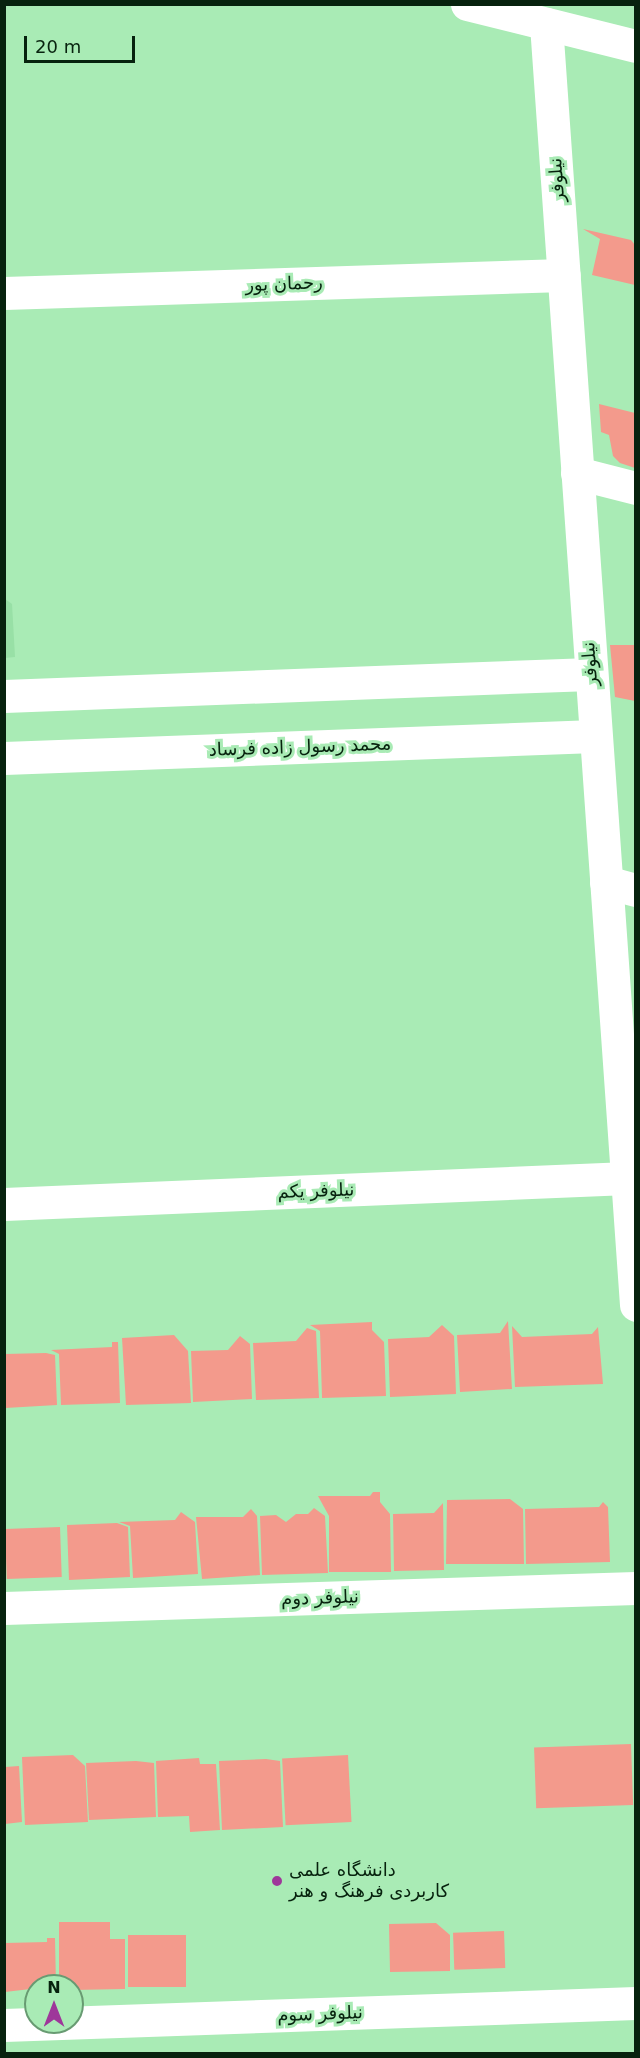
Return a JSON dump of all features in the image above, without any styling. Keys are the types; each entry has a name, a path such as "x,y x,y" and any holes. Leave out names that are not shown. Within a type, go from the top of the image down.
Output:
{"street":[{"path":"467,4 636,46"},
{"name":"نیلوفر","path":"546,24 595,736 621,886 627,1178 635,1294"},
{"name":"رحمان پور","path":"4,293 564,275"},
{"path":"577,473 636,488"},
{"path":"4,696 591,674"},
{"name":"محمد رسول زاده فرساد","path":"4,758 595,736"},
{"name":"نیلوفر یکم","path":"4,1204 627,1178"},
{"name":"نیلوفر دوم","path":"4,1608 636,1588"},
{"name":"نیلوفر سوم","path":"4,2025 636,2003"}],"shaded area":[{"path":"583,229 631,240 635,245 635,285 592,275 600,239"},
{"path":"599,404 635,413 635,468 620,463 613,456 609,435 601,432"},
{"path":"5,599 12,604 15,657 5,658"},
{"path":"610,645 635,645 635,701 615,697"},
{"path":"508,1321 512,1389 460,1392 457,1335 500,1333"},
{"path":"372,1322 372,1330 384,1342 386,1396 322,1398 320,1331 310,1325"},
{"path":"442,1325 454,1336 456,1394 390,1397 388,1339 429,1337"},
{"path":"512,1326 522,1337 592,1334 598,1327 603,1384 515,1387"},
{"path":"307,1328 316,1331 319,1398 256,1400 253,1343 296,1341"},
{"path":"174,1335 188,1351 191,1403 126,1405 122,1338"},
{"path":"240,1336 250,1344 252,1399 193,1402 191,1351 228,1350"},
{"path":"112,1342 118,1342 120,1403 61,1405 59,1354 51,1350 112,1347"},
{"path":"46,1353 55,1355 57,1405 5,1408 5,1354"},
{"path":"373,1492 380,1492 380,1502 390,1514 391,1572 329,1572 329,1516 318,1496 370,1496"},
{"path":"510,1499 523,1509 524,1564 446,1564 447,1500"},
{"path":"603,1502 608,1507 610,1562 526,1564 525,1509 599,1507"},
{"path":"443,1503 444,1570 394,1571 393,1514 434,1513"},
{"path":"314,1508 325,1516 328,1573 262,1575 260,1516 276,1515 286,1522 296,1514 308,1514"},
{"path":"251,1509 257,1516 260,1575 202,1579 196,1517 243,1517"},
{"path":"181,1512 195,1522 198,1574 133,1578 130,1526 119,1522 175,1520"},
{"path":"117,1523 128,1527 130,1577 69,1580 67,1525"},
{"path":"60,1527 62,1577 7,1579 5,1529"},
{"path":"631,1744 633,1805 536,1808 534,1747"},
{"path":"73,1755 85,1766 88,1822 25,1825 22,1757"},
{"path":"348,1755 352,1822 286,1825 282,1758"},
{"path":"199,1758 200,1764 216,1764 220,1830 190,1832 189,1816 158,1817 156,1761"},
{"path":"266,1759 280,1761 283,1827 222,1830 219,1761"},
{"path":"136,1761 154,1763 156,1817 89,1820 86,1763"},
{"path":"19,1766 22,1822 5,1824 5,1767"},
{"path":"59,1922 110,1922 110,1939 125,1939 125,1989 84,1990 84,1974 59,1974"},
{"path":"436,1923 450,1935 450,1971 390,1972 389,1924"},
{"path":"504,1931 505,1968 454,1970 453,1933"},
{"path":"128,1935 186,1935 186,1987 128,1987"},
{"path":"47,1938 55,1938 56,1974 24,1974 24,1990 5,1992 5,1943 47,1942"}],"place":[{"name":"دانشگاه علمی کاربردی فرهنگ و هنر","path":"277,1881"}]}
